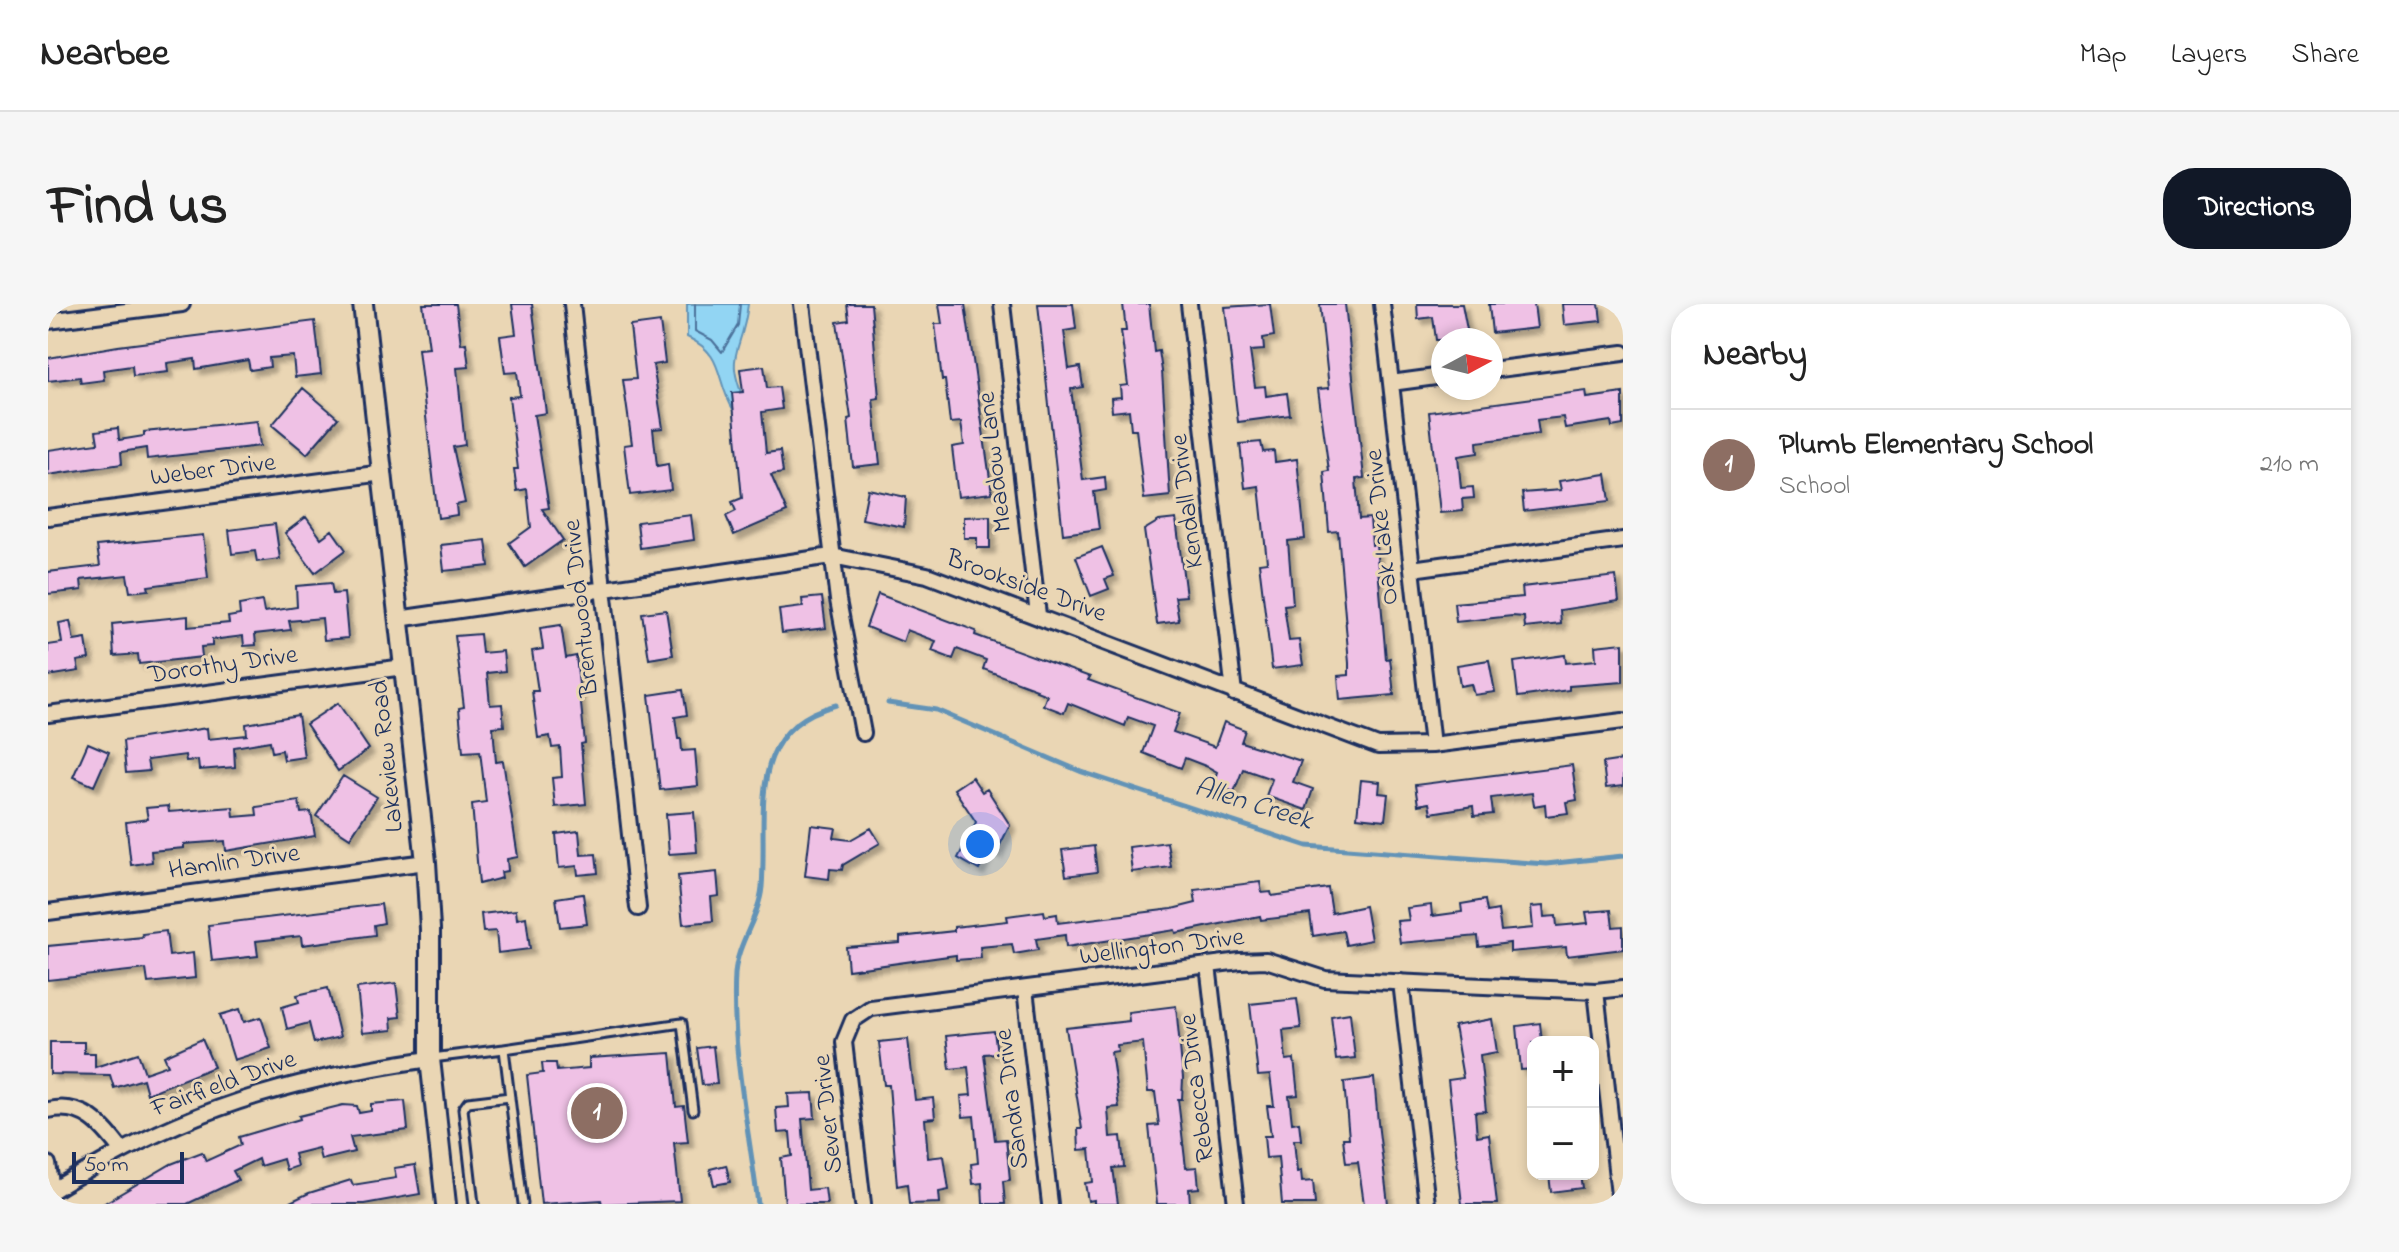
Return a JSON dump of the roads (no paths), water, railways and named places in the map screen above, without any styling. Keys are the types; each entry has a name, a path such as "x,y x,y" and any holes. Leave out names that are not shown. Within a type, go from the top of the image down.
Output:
{"street":[{"path":"48,321 182,304"},
{"name":"Lakeview Road","path":"363,304 426,862 430,929 430,1059 446,1204"},
{"name":"Brentwood Drive","path":"572,304 638,908"},
{"path":"802,304 832,556 863,733"},
{"name":"Meadow Lane","path":"1002,304 1038,615"},
{"name":"Kendall Drive","path":"1189,304 1234,693"},
{"name":"Oak Lake Drive","path":"1382,304 1432,745"},
{"path":"1503,368 1623,353"},
{"path":"1391,383 1431,378"},
{"name":"Weber Drive","path":"48,517 383,473"},
{"path":"1412,569 1623,540"},
{"name":"Brookside Drive","path":"398,619 832,556 927,575 1378,746 1432,745 1623,721"},
{"name":"Dorothy Drive","path":"48,714 404,667"},
{"name":"Hamlin Drive","path":"48,912 426,862"},
{"name":"Wellington Drive","path":"853,1020 871,1008 1266,960 1325,979 1596,991 1623,988"},
{"name":"Rebecca Drive","path":"1208,965 1236,1204"},
{"path":"1401,982 1427,1204"},
{"name":"Sandra Drive","path":"1025,989 1050,1204"},
{"path":"1596,991 1621,1188 1620,1204"},
{"name":"Sever Drive","path":"853,1020 844,1042 863,1204"},
{"name":"Fairfield Drive","path":"50,1192 186,1119 262,1091 348,1070 430,1059"},
{"path":"48,1110 62,1107 87,1113 102,1125 122,1151"},
{"path":"48,1164 50,1192"}],"lane":[{"path":"430,1059 682,1023 693,1110"},
{"path":"504,1049 523,1204"},
{"path":"474,1204 463,1109 468,1102 510,1097"}],"water":[{"path":"687,304 748,304 735,363 747,407 734,411 714,360 699,344 687,337"}],"waterway":[{"name":"Allen Creek","path":"888,703 936,710 1082,772 1307,846 1546,864 1623,856"},
{"name":"Allen Creek","path":"758,1204 738,1060 735,974 762,887 766,777 773,754 786,733 806,717 836,705"}],"place":[{"name":"Plumb Elementary School","path":"597,1113"}]}
